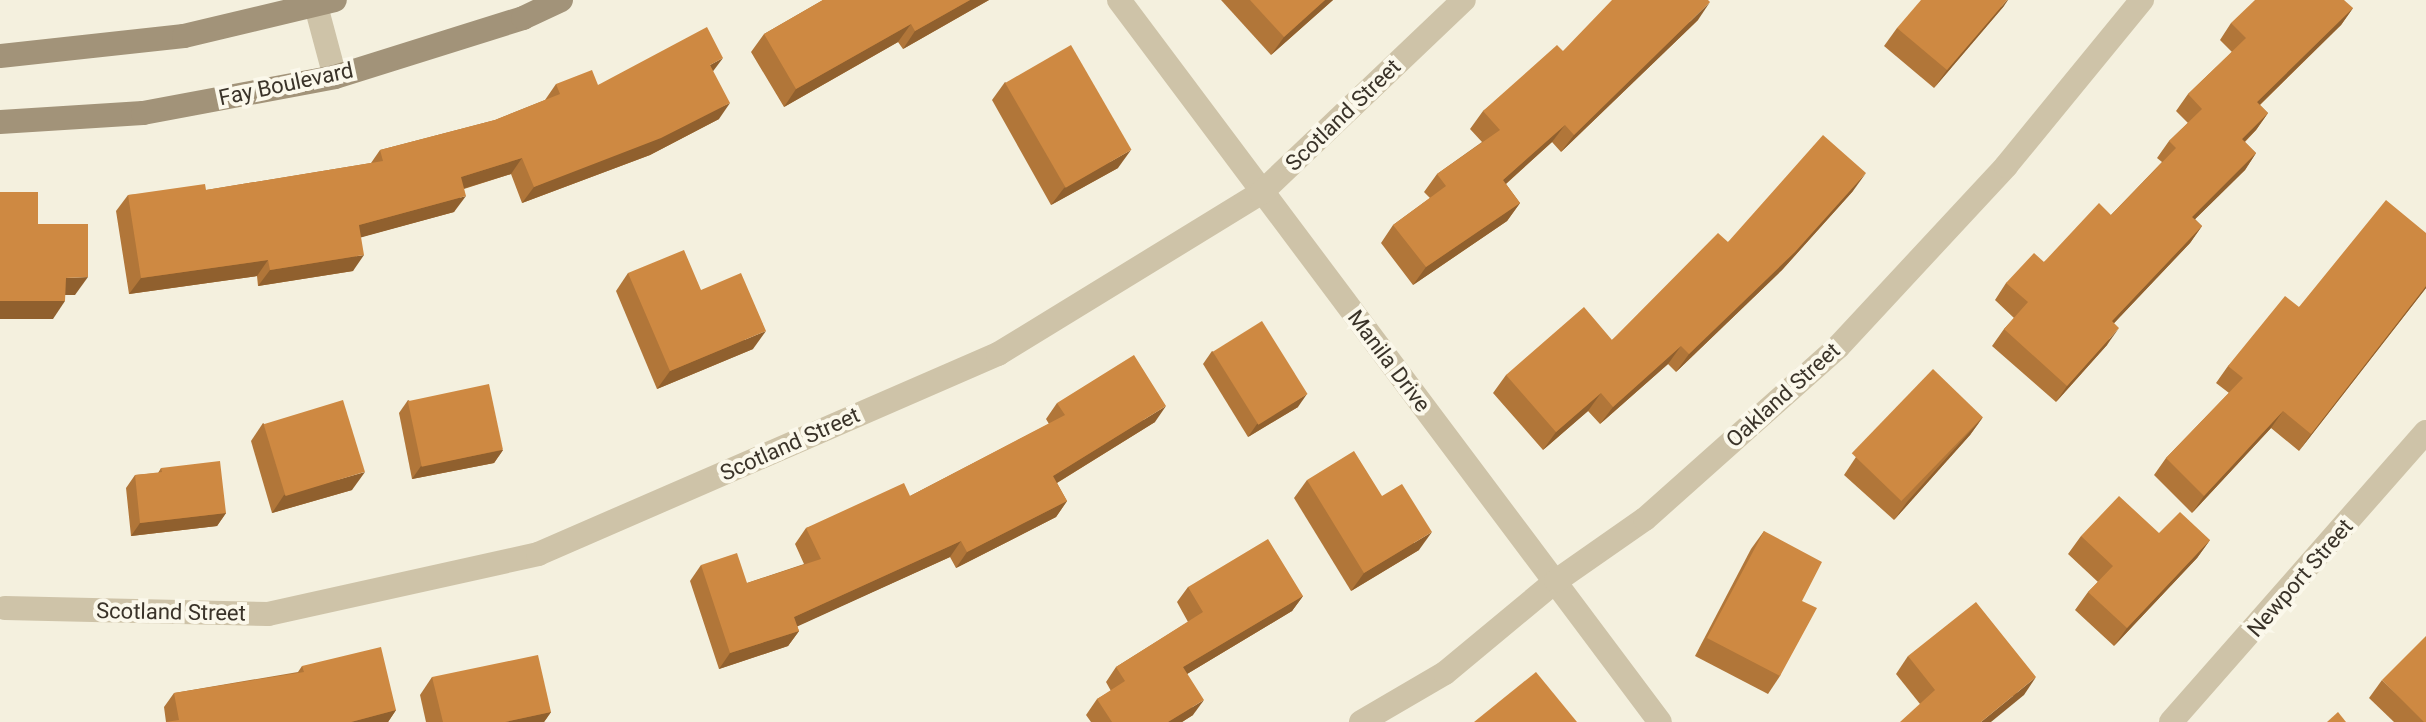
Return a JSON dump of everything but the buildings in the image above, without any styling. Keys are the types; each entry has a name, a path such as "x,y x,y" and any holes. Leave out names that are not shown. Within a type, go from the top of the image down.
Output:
{"main road":[{"name":"Fay Boulevard","path":"0,122 143,113 335,77 523,18 561,0"},
{"path":"0,56 184,36 325,3"}],"street":[{"name":"Manila Drive","path":"1119,0 1660,722"},
{"name":"Scotland Street","path":"5,608 268,614 538,554 998,354 1261,193 1464,0"},
{"name":"Oakland Street","path":"1361,722 1445,673 1556,581 1645,519 1838,347 2006,166 2142,0"},
{"path":"325,3 335,77"},
{"name":"Newport Street","path":"2171,722 2426,432"}]}
